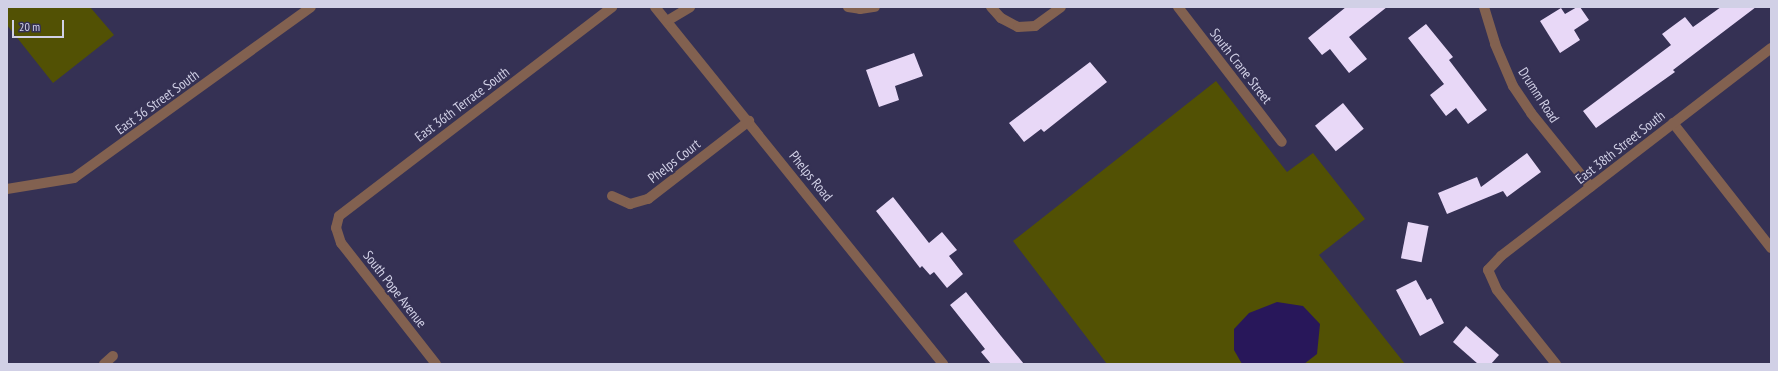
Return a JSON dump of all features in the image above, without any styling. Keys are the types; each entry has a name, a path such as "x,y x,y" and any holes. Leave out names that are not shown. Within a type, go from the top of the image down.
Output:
{"street":[{"name":"East 36 Street South","path":"7,189 74,178 311,7"},
{"name":"East 36th Terrace South","path":"336,228 339,216 612,7"},
{"name":"Phelps Road","path":"655,7 749,121 943,364"},
{"path":"667,21 690,7"},
{"path":"848,7 860,10 875,7"},
{"path":"991,7 1001,18 1018,27 1035,26 1060,7"},
{"name":"South Crane Street","path":"1178,7 1282,142"},
{"name":"Drumm Road","path":"1484,7 1494,44 1513,86 1530,113 1591,187"},
{"name":"East 38th Street South","path":"1556,364 1497,290 1488,270 1501,256 1771,48"},
{"name":"Phelps Court","path":"612,196 630,204 648,199 749,121"},
{"path":"1673,123 1771,248"},
{"name":"South Pope Avenue","path":"336,228 342,243 436,364"},
{"path":"104,364 113,356"}],"shaded area":[{"path":"7,7 90,7 114,35 53,83 7,25"},
{"path":"1216,81 1287,172 1313,153 1365,219 1319,255 1405,364 1107,364 1013,241"},
{"path":"1277,302 1303,306 1320,324 1317,354 1304,364 1242,364 1234,350 1234,329 1249,313"}],"building":[{"path":"1346,7 1387,7 1349,37 1367,59 1349,73 1330,49 1322,55 1308,38"},
{"path":"1577,7 1580,7 1589,20 1574,30 1580,40 1560,53 1540,21 1561,8 1565,14"},
{"path":"1721,7 1756,7 1673,70 1675,72 1596,128 1583,111 1671,45 1662,34 1685,17 1693,27"},
{"path":"1426,24 1453,57 1449,60 1487,110 1468,124 1456,108 1446,116 1430,95 1444,84 1408,38"},
{"path":"914,53 923,76 895,86 899,100 879,107 866,70"},
{"path":"1090,62 1107,82 1044,132 1041,129 1024,142 1009,123"},
{"path":"1343,103 1364,129 1336,151 1315,126"},
{"path":"1527,153 1541,172 1507,197 1503,191 1447,214 1438,193 1477,177 1481,187"},
{"path":"893,197 929,243 942,232 957,250 949,256 963,274 947,288 934,272 930,275 922,266 920,268 876,211"},
{"path":"1408,222 1429,226 1422,262 1401,258"},
{"path":"1416,280 1427,300 1431,298 1444,323 1420,336 1396,290"},
{"path":"966,292 1024,364 991,364 981,352 985,349 950,305"},
{"path":"1466,326 1499,355 1491,364 1478,364 1453,342"}]}
